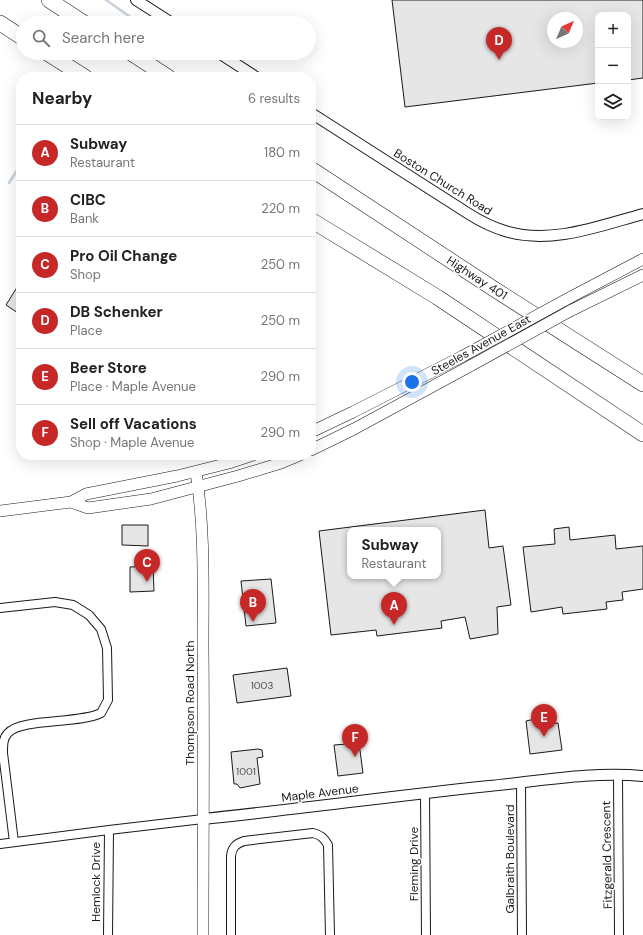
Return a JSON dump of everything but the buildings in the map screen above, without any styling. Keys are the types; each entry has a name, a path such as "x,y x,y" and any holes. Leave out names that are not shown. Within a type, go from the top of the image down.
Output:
{"highway":[{"path":"49,0 73,16"},
{"path":"0,23 16,33"},
{"path":"59,60 77,72"},
{"path":"142,60 160,72"},
{"name":"Highway 401","path":"316,172 501,294 643,384"},
{"path":"316,223 437,298 643,434"}],"main road":[{"name":"Steeles Avenue East","path":"316,430 463,356 568,298 643,259"},
{"name":"Steeles Avenue East","path":"316,448 354,429 570,311 643,275"},
{"path":"0,511 71,502 86,494 196,472 238,460"},
{"path":"71,502 88,508 151,499 198,488 281,464 289,460"},
{"name":"Thompson Road North","path":"196,472 203,552 203,935"}],"street":[{"path":"136,0 161,16"},
{"path":"230,60 248,72"},
{"name":"Boston Church Road","path":"316,116 468,214 504,231 520,235 536,236 575,233 643,214"},
{"path":"0,608 55,602 73,605 88,615 101,629 107,648 108,700 101,713 83,718 18,726 4,738 3,753 14,842"},
{"name":"Maple Avenue","path":"0,844 587,775 618,774 643,776"},
{"name":"Fitzgerald Crescent","path":"618,774 619,935"},
{"name":"Galbraith Boulevard","path":"521,782 522,935"},
{"name":"Fleming Drive","path":"425,793 426,935"},
{"name":"Hemlock Drive","path":"108,935 109,830"},
{"path":"231,935 230,856 234,847 238,843 244,841 313,833 325,838 328,845 330,935"}],"waterway":[{"path":"106,0 129,16"},
{"path":"9,183 16,172"}],"place":[{"name":"DB Schenker","path":"499,60"},
{"name":"Pro Oil Change","path":"147,582"},
{"name":"CIBC","path":"253,622"},
{"name":"Subway","path":"394,625"},
{"name":"Beer Store","path":"544,737"},
{"name":"Sell off Vacations","path":"355,757"}]}
